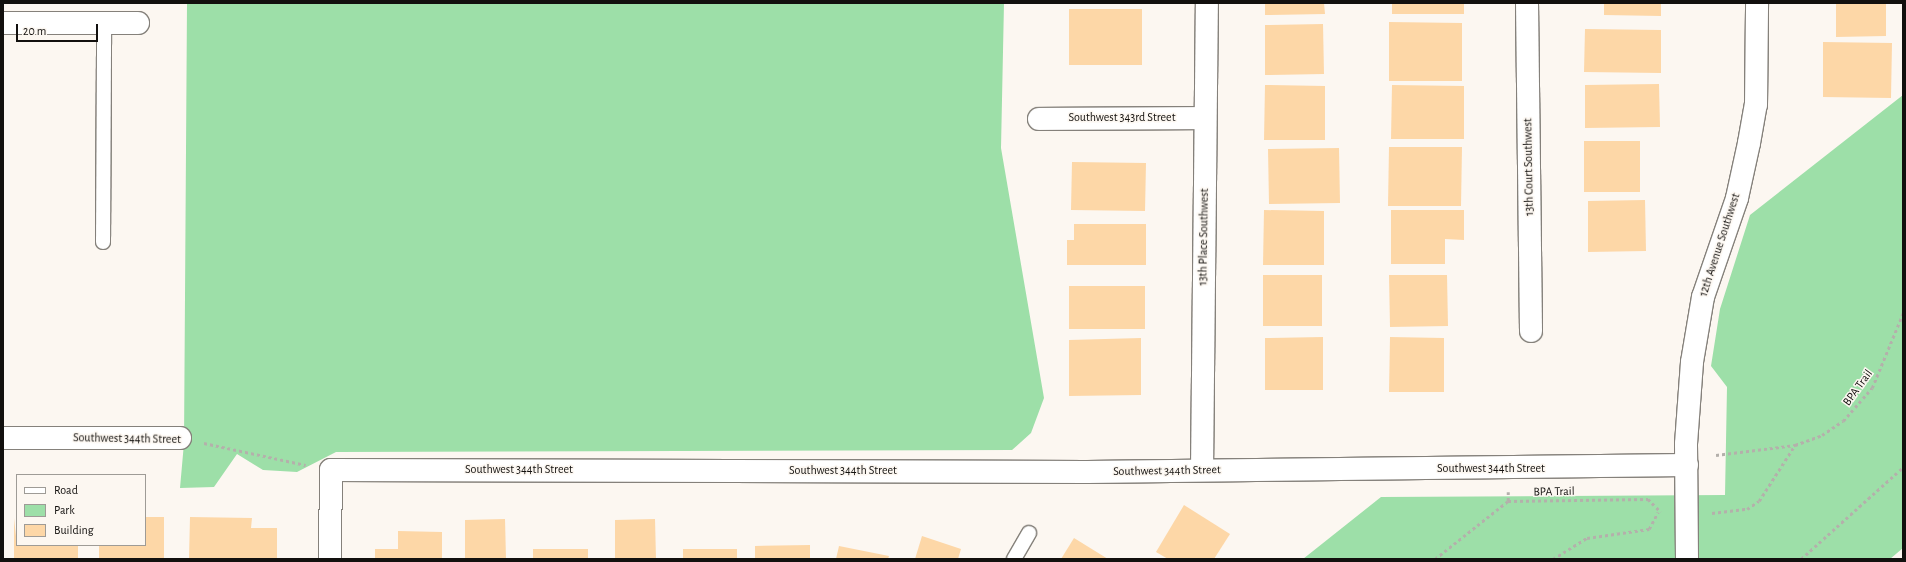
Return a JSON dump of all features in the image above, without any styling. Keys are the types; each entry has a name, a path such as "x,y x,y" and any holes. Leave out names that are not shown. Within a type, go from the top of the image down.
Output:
{"street":[{"name":"13th Place Southwest","path":"1202,470 1207,3"},
{"name":"13th Court Southwest","path":"1527,3 1531,331"},
{"name":"12th Avenue Southwest","path":"1687,559 1686,513 1688,399 1703,297 1737,198 1756,105 1757,3"},
{"path":"3,23 138,23"},
{"name":"Southwest 343rd Street","path":"1040,119 1205,118"},
{"name":"Southwest 344th Street","path":"3,438 180,438"},
{"name":"Southwest 344th Street","path":"331,470 1202,470 1687,464"},
{"path":"330,559 331,470"}],"lane":[{"path":"103,242 104,23"},
{"path":"1014,559 1029,533"}],"path":[{"name":"BPA Trail","path":"1716,455 1796,444 1822,434 1859,405 1880,374 1903,313"},
{"name":"Southwest 344th Street","path":"180,438 331,470"},
{"path":"1716,513 1747,509 1759,501 1796,444"},
{"path":"1801,559 1903,467"},
{"name":"BPA Trail","path":"1435,559 1508,501 1648,499 1658,512"},
{"path":"1553,559 1587,538 1649,529 1658,512 1686,513"}],"green space":[{"path":"187,3 1004,3 1001,148 1044,398 1031,433 1012,450 336,452 297,472 263,470 237,454 214,487 180,488 184,443"},
{"path":"1903,95 1903,548 1890,559 1303,559 1381,497 1725,495 1727,387 1711,366 1720,309 1750,215"}],"building":[{"path":"1265,3 1324,3 1325,14 1265,15"},
{"path":"1392,3 1464,3 1464,14 1392,14"},
{"path":"1604,3 1661,3 1661,16 1604,15"},
{"path":"1836,3 1886,3 1886,36 1836,37"},
{"path":"1069,9 1142,9 1142,65 1069,65"},
{"path":"1389,22 1462,23 1462,81 1389,81"},
{"path":"1323,24 1324,74 1265,75 1265,25"},
{"path":"1585,29 1661,30 1661,73 1584,72"},
{"path":"1823,42 1892,43 1891,98 1823,97"},
{"path":"1659,84 1660,127 1585,128 1585,85"},
{"path":"1265,85 1325,86 1325,140 1264,140"},
{"path":"1392,85 1464,86 1464,139 1391,139"},
{"path":"1584,141 1640,141 1640,192 1584,192"},
{"path":"1389,147 1462,147 1461,206 1388,206"},
{"path":"1339,148 1340,203 1269,204 1268,149"},
{"path":"1072,162 1146,163 1145,211 1071,210"},
{"path":"1645,200 1646,251 1588,252 1588,201"},
{"path":"1264,210 1324,211 1324,265 1263,265"},
{"path":"1391,210 1464,210 1464,240 1445,239 1445,264 1391,264"},
{"path":"1074,224 1146,224 1146,265 1067,265 1067,240 1074,240"},
{"path":"1263,275 1322,275 1322,326 1263,326"},
{"path":"1389,275 1447,275 1448,326 1390,327"},
{"path":"1069,286 1145,286 1145,329 1069,329"},
{"path":"1323,337 1323,390 1265,390 1265,338"},
{"path":"1390,337 1444,338 1444,392 1389,392"},
{"path":"1141,338 1141,395 1069,396 1069,340"},
{"path":"1184,505 1230,534 1214,559 1168,559 1156,552"},
{"path":"146,517 164,517 164,559 99,559 99,546 146,546"},
{"path":"190,517 252,518 251,528 277,528 277,558 189,558"},
{"path":"14,518 16,546 78,546 78,559 14,559"},
{"path":"505,519 506,559 465,559 465,520"},
{"path":"655,519 656,559 615,559 615,520"},
{"path":"398,531 442,532 442,559 375,559 375,549 398,549"},
{"path":"922,536 961,549 958,559 915,559"},
{"path":"1074,538 1108,559 1061,559"},
{"path":"810,545 810,559 755,559 755,546"},
{"path":"839,546 889,556 888,559 836,559"},
{"path":"533,549 588,549 588,559 533,559"},
{"path":"683,549 737,549 737,559 683,559"}]}
